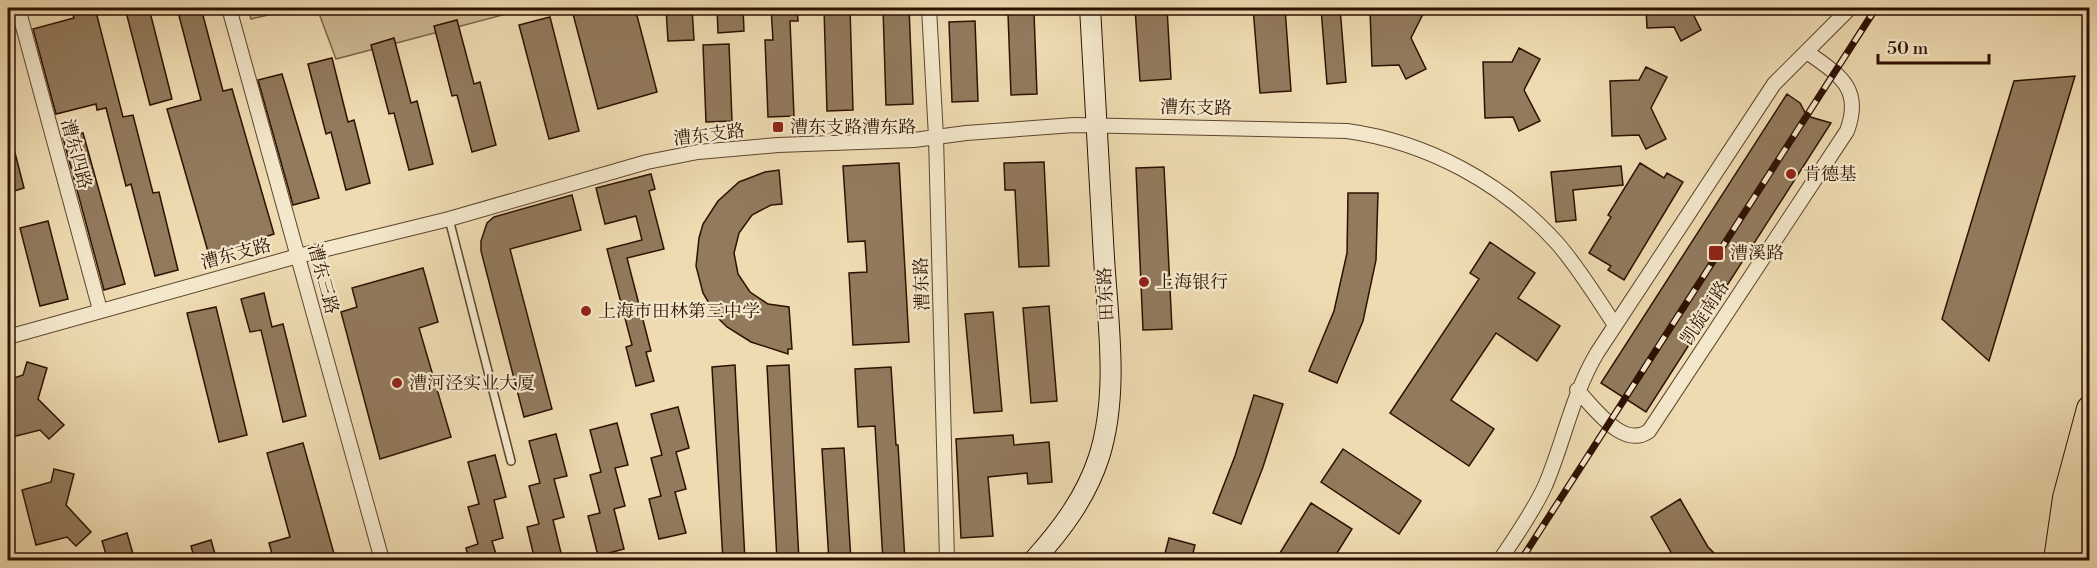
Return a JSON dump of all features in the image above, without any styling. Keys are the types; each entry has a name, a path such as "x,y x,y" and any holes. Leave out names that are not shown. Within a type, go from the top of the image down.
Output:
{"highway":[{"path":"2040,561 2090,410"},
{"path":"2057,561 2066,498 2080,443"},
{"path":"2079,561 2090,494"}],"street":[{"name":"漕东四路","path":"18,8 100,310"},
{"name":"漕东三路","path":"230,8 382,561"},
{"name":"漕东路","path":"928,8 936,137 947,561"},
{"name":"田东路","path":"1035,561 1066,523 1087,488 1099,456 1107,418 1109,338 1090,8"},
{"path":"1500,561 1536,505 1546,484 1577,390 1615,325 1774,84 1850,8"},
{"name":"凯旋南路","path":"1577,390 1623,435 1636,437 1649,431 1846,131 1853,105 1850,91 1837,74 1807,52"},
{"name":"漕东支路","path":"8,336 298,256 449,219 675,156 755,147 914,140 1049,126 1096,125 1347,131 1382,137 1419,149 1459,167 1522,210 1573,263 1615,325"}],"lane":[{"path":"449,219 510,461"}],"shaded area":[{"path":"248,8 299,8 251,19"},
{"path":"317,8 529,8 336,59"}],"building":[{"path":"71,8 95,8 123,117 133,115 153,193 159,192 178,270 155,276 131,184 126,186 106,108 97,110 96,104 56,114 33,29 74,18"},
{"path":"125,8 149,8 172,99 150,105"},
{"path":"177,8 201,8 223,91 232,89 274,234 209,255 167,109 201,100"},
{"path":"635,8 657,92 598,109 572,10"},
{"path":"666,8 692,8 694,40 668,41"},
{"path":"717,8 743,8 744,31 718,33"},
{"path":"771,8 797,8 798,21 790,21 794,116 768,117 765,40 773,40"},
{"path":"824,8 850,8 853,110 827,111"},
{"path":"883,8 909,8 913,104 886,105"},
{"path":"1135,8 1167,8 1171,79 1140,81"},
{"path":"1253,8 1285,8 1291,91 1260,93"},
{"path":"1321,8 1340,8 1346,82 1327,84"},
{"path":"1426,8 1411,38 1426,69 1406,79 1399,65 1372,66 1370,10"},
{"path":"1646,8 1690,8 1701,30 1681,41 1674,27 1647,28"},
{"path":"1034,13 1037,94 1011,95 1008,14"},
{"path":"550,17 579,131 549,139 519,25"},
{"path":"457,20 474,84 480,82 496,145 472,152 457,95 452,96 434,26"},
{"path":"975,21 978,101 952,102 949,22"},
{"path":"394,38 411,103 417,101 433,164 409,170 394,113 389,114 371,45"},
{"path":"729,44 732,121 706,122 703,45"},
{"path":"1519,48 1540,59 1524,90 1540,121 1519,131 1513,117 1485,118 1483,62 1512,62"},
{"path":"332,58 348,122 354,120 370,183 346,190 331,132 326,134 308,64"},
{"path":"1646,67 1667,77 1651,108 1666,139 1646,149 1639,135 1612,136 1610,81 1639,80"},
{"path":"282,74 319,198 293,205 258,80"},
{"path":"2075,76 1989,361 1942,319 2014,81"},
{"name":"漕溪路","path":"1787,94 1800,103 1807,116 1831,123 1646,412 1601,383"},
{"path":"83,133 125,284 104,290 63,138"},
{"path":"12,141 24,188 8,193 8,142"},
{"path":"1044,162 1049,266 1019,267 1015,190 1005,190 1004,163"},
{"path":"899,163 909,342 853,345 849,273 867,272 865,241 848,242 843,166"},
{"path":"1640,163 1664,178 1667,173 1683,182 1624,280 1608,270 1611,266 1589,253 1611,217 1608,215"},
{"path":"1621,166 1623,185 1573,190 1576,220 1556,222 1551,172"},
{"path":"1164,167 1172,329 1143,330 1136,168"},
{"path":"779,170 782,204 771,205 752,215 739,233 734,253 738,274 750,292 768,304 789,307 792,349 788,349 788,354 751,342 727,327 717,317 703,293 696,266 703,224 718,201 739,182 765,172"},
{"path":"651,174 655,189 649,191 664,249 627,258 651,351 646,352 654,381 636,386 626,347 632,345 607,249 642,240 636,216 605,224 596,188"},
{"path":"1348,193 1378,193 1376,260 1363,321 1337,383 1309,371 1334,311 1347,253"},
{"path":"572,195 581,230 510,249 552,409 524,417 481,251 481,241 487,223 494,217"},
{"path":"48,221 68,299 40,306 20,228"},
{"path":"1490,242 1535,273 1518,298 1560,326 1537,361 1496,333 1451,400 1494,429 1469,466 1390,413 1479,279 1470,273"},
{"name":"漕河泾实业大厦","path":"423,268 438,322 419,328 451,437 380,459 341,312 357,307 352,288"},
{"path":"264,293 272,327 283,324 306,416 283,422 261,330 250,332 241,299"},
{"path":"1049,306 1057,401 1031,403 1023,308"},
{"path":"216,307 247,435 219,442 187,313"},
{"path":"993,312 1002,411 974,413 965,314"},
{"path":"27,362 47,368 38,399 64,425 49,439 40,430 8,438 8,380 23,375"},
{"path":"735,365 745,561 723,561 712,367"},
{"path":"789,365 799,561 777,561 767,366"},
{"path":"891,367 905,561 883,561 875,426 858,427 855,369"},
{"path":"1254,395 1283,404 1263,467 1241,524 1213,513 1235,456"},
{"path":"678,407 689,448 676,452 686,489 675,492 686,533 659,539 649,499 661,496 651,458 662,455 651,414"},
{"path":"617,423 628,465 615,468 625,506 614,509 624,549 598,556 588,516 600,513 590,475 601,472 590,430"},
{"path":"556,434 567,476 554,479 564,517 553,520 563,561 535,561 527,527 539,524 529,486 540,483 529,441"},
{"path":"1013,435 1014,445 1049,442 1052,482 1028,484 1027,473 988,477 993,536 961,538 956,439"},
{"path":"303,443 336,561 274,561 269,543 290,537 267,453"},
{"path":"844,448 851,561 829,561 822,449"},
{"path":"1343,449 1421,501 1399,534 1321,482"},
{"path":"495,455 506,497 494,500 503,538 492,541 498,561 469,561 466,548 478,544 468,507 479,504 468,462"},
{"path":"54,469 74,474 66,505 91,532 76,546 67,537 36,545 22,490 51,482"},
{"path":"1680,499 1708,547 1722,561 1676,561 1651,517"},
{"path":"1311,503 1352,529 1332,561 1275,561"},
{"path":"127,533 135,561 108,561 102,541"},
{"path":"1169,538 1195,545 1191,561 1163,561"},
{"path":"211,540 217,561 195,561 191,546"}],"railway":[{"path":"1521,560 1876,8"}],"place":[{"name":"漕东支路漕东路","path":"778,127"},
{"name":"肯德基","path":"1791,174"},
{"name":"漕溪路","path":"1716,253"},
{"name":"上海银行","path":"1144,282"},
{"name":"上海市田林第三中学","path":"586,311"},
{"name":"漕河泾实业大厦","path":"397,383"}]}
